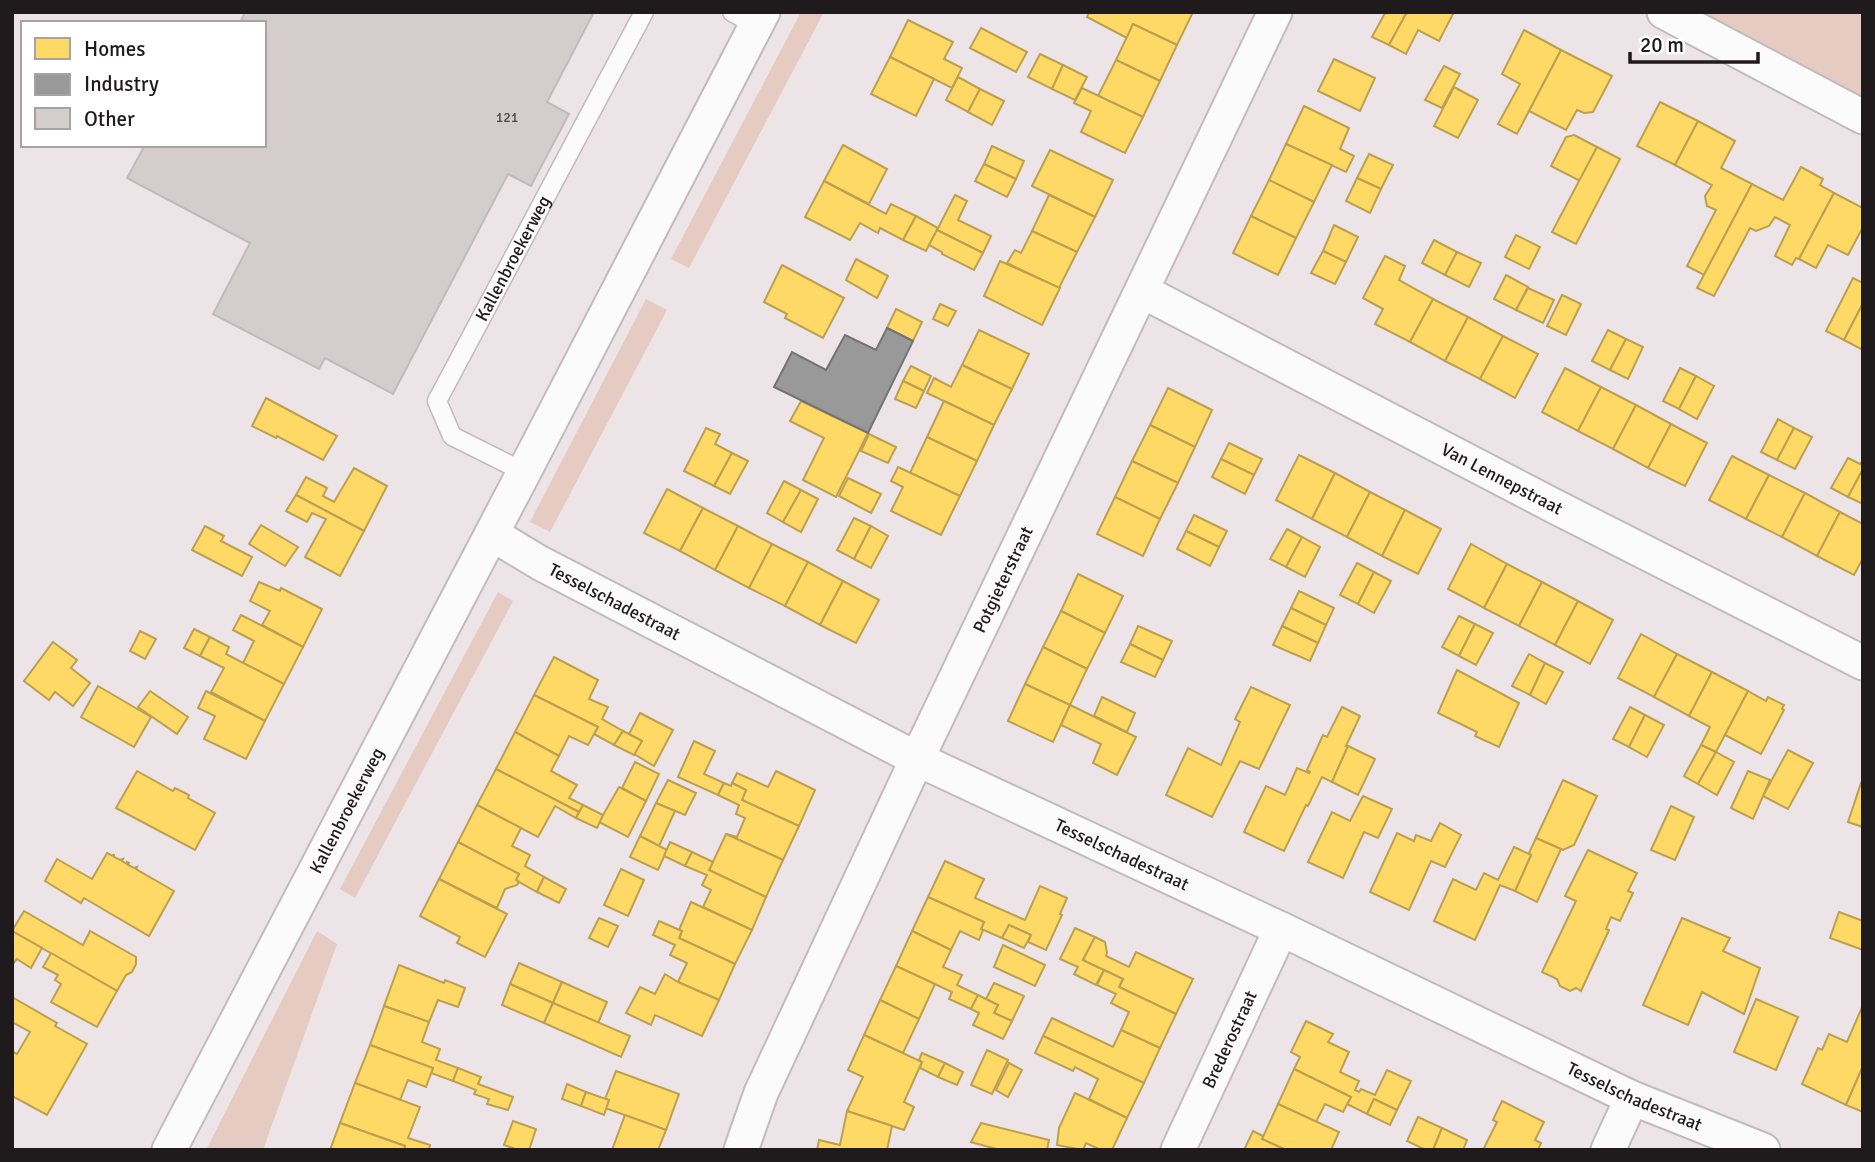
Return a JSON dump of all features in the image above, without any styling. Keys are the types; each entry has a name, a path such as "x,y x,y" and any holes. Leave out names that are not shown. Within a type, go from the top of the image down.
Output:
{"street":[{"name":"Potgieterstraat","path":"741,1150 761,1093 917,759 1275,12"},
{"path":"1664,12 1863,117"},
{"name":"Kallenbroekerweg","path":"169,1150 524,472 750,17"},
{"name":"Van Lennepstraat","path":"1142,291 1554,506 1863,663"},
{"name":"Tesselschadestraat","path":"492,534 540,563 917,759 1281,929 1632,1098 1763,1150"},
{"name":"Brederostraat","path":"1178,1150 1281,929"},
{"path":"1608,1150 1632,1098"}],"lane":[{"name":"Kallenbroekerweg","path":"524,472 452,436 437,401 644,12"}],"shaded area":[{"path":"801,12 824,12 689,268 671,259"},
{"path":"1696,12 1863,12 1863,98"},
{"path":"646,299 667,310 550,532 530,522"},
{"path":"498,592 513,601 355,898 340,889"},
{"path":"317,931 337,944 263,1150 206,1150"}],"building: Homes":[{"path":"1089,12 1193,12 1177,45 1133,24 1127,38 1087,17"},
{"path":"1383,12 1407,12 1389,45 1372,37 1385,13"},
{"path":"1407,12 1454,12 1439,41 1418,30 1406,54 1389,45"},
{"path":"908,20 953,42 944,59 962,68 952,88 890,57"},
{"path":"1133,24 1177,45 1160,81 1116,60"},
{"path":"981,28 1027,52 1016,72 970,48"},
{"path":"1524,30 1561,50 1517,134 1498,124 1520,84 1502,74"},
{"path":"1561,50 1612,76 1593,112 1584,113 1577,110 1566,130 1529,111"},
{"path":"1040,54 1063,65 1052,89 1028,77"},
{"path":"890,57 934,79 916,116 871,94"},
{"path":"1334,59 1375,78 1360,111 1318,91"},
{"path":"1116,60 1160,81 1143,117 1098,96"},
{"path":"1063,65 1087,77 1075,100 1052,89"},
{"path":"1444,66 1460,74 1442,108 1425,100"},
{"path":"958,77 980,89 968,112 946,100"},
{"path":"1454,87 1478,100 1458,138 1434,126"},
{"path":"1082,88 1143,117 1125,153 1081,132 1091,111 1074,103"},
{"path":"980,89 1004,101 992,125 968,112"},
{"path":"1660,102 1698,121 1675,165 1637,146"},
{"path":"1304,106 1349,128 1340,149 1354,156 1346,172 1286,144"},
{"path":"1698,121 1735,141 1721,168 1752,184 1704,275 1687,266 1716,210 1707,206 1705,196 1712,185 1675,165"},
{"path":"1574,135 1597,147 1580,181 1551,166 1566,137"},
{"path":"1286,144 1332,165 1314,202 1269,180"},
{"path":"843,145 887,169 869,204 824,181"},
{"path":"992,146 1024,161 1016,179 984,164"},
{"path":"1597,147 1620,159 1576,244 1552,232"},
{"path":"1050,150 1113,180 1095,217 1032,186"},
{"path":"1369,154 1393,165 1381,189 1357,178"},
{"path":"984,164 1016,179 1007,197 975,181"},
{"path":"1801,167 1823,179 1820,185 1834,193 1799,259 1796,258 1792,265 1775,256 1790,225 1775,217 1769,226 1756,231 1750,228 1714,296 1697,288 1752,184 1783,200"},
{"path":"1357,178 1381,189 1370,213 1346,201"},
{"path":"1269,180 1314,202 1296,238 1251,216"},
{"path":"824,181 886,214 891,204 916,216 903,240 880,228 878,233 860,223 850,240 805,217"},
{"path":"1834,193 1863,208 1863,227 1848,255 1828,245 1816,268 1799,259"},
{"path":"955,195 967,201 958,220 991,236 983,253 937,230"},
{"path":"1049,195 1095,217 1077,252 1032,231"},
{"path":"916,216 938,228 926,251 903,240"},
{"path":"1251,216 1296,238 1278,275 1233,253"},
{"path":"1334,225 1358,237 1346,262 1323,251"},
{"path":"937,230 983,253 974,270 929,245"},
{"path":"1032,231 1077,252 1059,288 1007,263 1015,250 1021,253"},
{"path":"1516,235 1540,247 1529,269 1505,257"},
{"path":"1434,240 1457,252 1445,275 1422,263"},
{"path":"1323,251 1346,262 1335,284 1311,273"},
{"path":"1457,252 1481,263 1469,287 1445,275"},
{"path":"1385,256 1405,266 1399,280 1433,299 1410,342 1375,324 1383,309 1363,298"},
{"path":"856,259 888,276 877,298 846,280"},
{"path":"1000,261 1060,288 1042,325 984,296"},
{"path":"782,265 844,298 823,338 785,318 787,314 764,302"},
{"path":"1506,275 1528,287 1516,310 1494,299"},
{"path":"1853,278 1863,283 1863,303 1844,340 1826,331"},
{"path":"1528,288 1554,300 1543,323 1516,310"},
{"path":"1562,295 1581,304 1566,335 1547,326"},
{"path":"1433,299 1468,317 1445,361 1410,342"},
{"path":"1863,303 1863,346 1861,349 1844,340"},
{"path":"940,304 956,311 948,326 933,319"},
{"path":"896,309 922,322 913,341 887,328"},
{"path":"1468,317 1503,336 1480,379 1445,361"},
{"path":"979,330 1029,354 1012,389 962,365"},
{"path":"1608,330 1626,339 1610,370 1592,361"},
{"path":"1503,336 1538,354 1515,398 1480,379"},
{"path":"1626,339 1643,347 1628,379 1610,370"},
{"path":"962,365 1012,389 994,425 927,393 934,378 951,387"},
{"path":"911,366 931,376 924,391 903,381"},
{"path":"1565,368 1601,387 1578,431 1542,412"},
{"path":"1680,368 1696,376 1679,409 1663,401"},
{"path":"1696,376 1714,386 1697,419 1679,409"},
{"path":"903,381 924,391 916,408 895,399"},
{"path":"1601,387 1636,405 1613,449 1578,431"},
{"path":"1168,388 1212,410 1195,447 1150,425"},
{"path":"266,398 337,436 323,460 252,426"},
{"path":"801,401 868,433 836,497 803,480 824,438 790,421"},
{"path":"944,401 994,425 977,461 927,437"},
{"path":"1636,405 1671,424 1648,468 1613,449"},
{"path":"1778,419 1794,428 1777,460 1761,452"},
{"path":"1671,424 1707,443 1685,486 1648,468"},
{"path":"1150,425 1195,447 1178,483 1132,461"},
{"path":"706,428 720,434 715,444 732,453 714,486 684,471"},
{"path":"1794,428 1812,437 1795,469 1777,460"},
{"path":"869,434 896,447 888,463 861,451"},
{"path":"927,437 977,461 960,496 910,473"},
{"path":"1229,443 1262,459 1254,475 1221,459"},
{"path":"732,453 748,461 730,494 714,486"},
{"path":"1299,455 1335,473 1312,519 1276,500"},
{"path":"1732,456 1769,475 1746,519 1709,500"},
{"path":"1848,458 1860,464 1863,460 1863,469 1848,497 1831,488"},
{"path":"1221,459 1254,475 1245,494 1212,477"},
{"path":"1132,461 1178,483 1160,519 1115,497"},
{"path":"898,467 960,496 941,535 891,511 903,487 891,481"},
{"path":"354,468 387,486 364,531 296,495 306,477 327,488 323,496 334,502"},
{"path":"1863,469 1863,504 1848,497"},
{"path":"1335,473 1370,492 1347,537 1312,519"},
{"path":"1769,475 1805,493 1782,537 1746,519"},
{"path":"848,478 881,494 871,513 839,496"},
{"path":"784,481 801,490 783,522 767,513"},
{"path":"667,489 703,508 680,551 644,533"},
{"path":"801,490 818,499 801,532 783,522"},
{"path":"1370,492 1405,510 1382,556 1347,537"},
{"path":"1805,493 1840,512 1817,556 1782,537"},
{"path":"296,495 364,531 340,576 305,557 326,519 312,513 307,522 286,511"},
{"path":"1115,497 1160,519 1143,556 1097,534"},
{"path":"703,508 738,526 715,570 680,551"},
{"path":"1405,510 1441,529 1418,574 1382,556"},
{"path":"1840,512 1863,524 1863,558 1854,575 1817,556"},
{"path":"1194,515 1227,531 1219,547 1186,531"},
{"path":"854,518 871,526 854,559 837,550"},
{"path":"261,525 298,547 285,566 249,544"},
{"path":"205,526 224,536 221,541 252,557 242,576 192,550"},
{"path":"738,526 772,544 749,588 715,570"},
{"path":"871,526 888,536 871,568 854,559"},
{"path":"1287,529 1302,537 1286,567 1270,559"},
{"path":"1186,531 1219,547 1210,566 1177,549"},
{"path":"1302,537 1320,547 1305,577 1286,567"},
{"path":"772,544 808,562 785,606 749,588"},
{"path":"1471,544 1507,564 1484,608 1448,589"},
{"path":"808,562 843,581 820,625 785,606"},
{"path":"1357,563 1374,572 1358,604 1340,595"},
{"path":"1507,564 1542,582 1519,626 1484,608"},
{"path":"1374,572 1391,581 1374,613 1358,604"},
{"path":"1078,574 1123,596 1105,633 1061,611"},
{"path":"843,581 879,600 856,643 820,625"},
{"path":"259,582 280,591 281,588 322,609 303,647 262,625 270,611 250,601"},
{"path":"1542,582 1578,601 1555,645 1519,626"},
{"path":"1299,591 1334,608 1326,625 1291,608"},
{"path":"1578,601 1613,620 1590,664 1555,645"},
{"path":"1291,608 1326,625 1318,643 1282,626"},
{"path":"1061,611 1105,633 1087,669 1043,647"},
{"path":"241,615 303,647 284,684 243,663 254,641 233,630"},
{"path":"1459,616 1475,624 1459,656 1442,647"},
{"path":"1475,624 1493,633 1476,665 1459,656"},
{"path":"1138,626 1172,641 1163,660 1130,644"},
{"path":"1282,626 1318,643 1310,661 1273,645"},
{"path":"194,629 210,637 200,656 184,648"},
{"path":"140,631 156,639 145,659 130,651"},
{"path":"1641,634 1677,654 1654,697 1618,678"},
{"path":"210,637 229,647 226,654 284,684 265,721 211,692 224,668 200,656"},
{"path":"53,642 77,660 71,668 90,683 73,706 55,692 49,700 24,681"},
{"path":"1130,644 1163,660 1155,677 1121,662"},
{"path":"1043,647 1087,669 1070,705 1025,684"},
{"path":"1529,654 1545,663 1530,695 1512,686"},
{"path":"1677,654 1712,672 1689,716 1654,697"},
{"path":"554,657 598,680 589,699 608,707 602,719 623,731 614,745 594,734 598,727 534,695"},
{"path":"1545,663 1563,672 1546,704 1530,695"},
{"path":"1457,670 1519,703 1499,747 1475,736 1477,732 1438,713"},
{"path":"1712,672 1748,691 1716,752 1701,745 1710,727 1689,716"},
{"path":"1025,684 1070,705 1053,742 1008,721"},
{"path":"98,686 151,717 134,747 81,717"},
{"path":"1251,687 1290,705 1259,769 1240,761 1212,817 1166,795 1188,748 1221,765 1240,722 1235,719"},
{"path":"150,691 188,717 177,734 138,707"},
{"path":"206,691 265,721 246,759 204,739 215,716 198,708"},
{"path":"1748,691 1766,701 1768,697 1784,705 1784,710 1761,754 1725,735"},
{"path":"534,695 598,727 588,745 569,736 559,756 515,732"},
{"path":"1102,697 1135,713 1127,732 1094,716"},
{"path":"1070,705 1136,737 1117,775 1093,763 1101,744 1061,725"},
{"path":"1342,707 1360,716 1348,746 1332,782 1322,777 1284,851 1244,832 1266,786 1285,795 1297,768 1310,772 1307,770 1323,735 1327,737"},
{"path":"1630,707 1645,715 1629,747 1613,739"},
{"path":"640,713 673,730 654,766 634,754 642,741 629,734"},
{"path":"1645,715 1664,725 1647,757 1629,747"},
{"path":"623,731 642,741 634,755 614,745"},
{"path":"515,732 559,756 551,771 577,785 569,798 583,805 579,812 496,769"},
{"path":"694,741 715,751 704,774 724,783 718,795 678,777"},
{"path":"1701,745 1716,752 1698,784 1684,776"},
{"path":"1348,746 1375,759 1358,795 1332,782"},
{"path":"1788,750 1813,763 1788,809 1763,796"},
{"path":"1716,752 1734,762 1717,795 1698,784"},
{"path":"635,762 659,774 646,801 622,788"},
{"path":"496,769 579,812 576,818 555,806 538,837 477,805"},
{"path":"137,771 173,791 175,788 189,795 188,798 215,813 195,850 116,808"},
{"path":"776,771 815,790 799,826 742,800 746,790 732,783 737,773 768,787"},
{"path":"1748,771 1770,780 1753,819 1731,808"},
{"path":"668,780 696,793 685,815 656,803"},
{"path":"1563,780 1597,796 1574,845 1563,850 1536,838"},
{"path":"724,783 731,786 732,783 746,790 742,800 799,826 783,860 726,834 737,837 745,818 736,814 739,805 718,795"},
{"path":"1861,783 1863,784 1863,827 1848,822"},
{"path":"619,787 646,801 628,837 599,822"},
{"path":"1363,796 1392,809 1378,838 1364,832 1343,878 1308,862 1332,812 1350,821"},
{"path":"656,803 675,811 659,846 640,836"},
{"path":"477,805 521,828 512,846 530,855 525,866 544,877 537,892 516,880 519,874 458,842"},
{"path":"583,805 603,815 597,828 576,818"},
{"path":"1671,806 1694,817 1675,860 1651,850"},
{"path":"1440,823 1461,835 1445,867 1431,861 1409,910 1370,892 1397,833 1414,841 1416,835 1431,841"},
{"path":"726,834 783,860 766,897 709,870"},
{"path":"640,836 667,850 658,870 630,857"},
{"path":"1536,838 1561,849 1537,902 1515,891"},
{"path":"458,842 519,874 516,880 519,882 505,889 497,908 439,879"},
{"path":"670,842 692,852 685,866 664,856"},
{"path":"1514,847 1531,855 1515,891 1500,885 1475,940 1434,921 1453,879 1476,890 1484,873 1498,880"},
{"path":"1588,850 1637,873 1628,891 1633,893 1620,921 1611,917 1606,929 1609,930 1581,991 1576,988 1570,991 1560,986 1557,979 1542,972 1576,901 1565,896"},
{"path":"692,852 713,862 709,870 766,897 752,930 703,907 711,890 702,885 707,875 685,866"},
{"path":"107,853 123,859 128,865 137,867 136,869 174,891 149,936 84,898 81,903 45,881 57,859 92,879"},
{"path":"945,861 984,879 975,898 1025,920 1040,886 1067,898 1046,950 1028,942 1031,935 1009,925 1002,938 981,929 984,922 928,897"},
{"path":"621,869 644,880 628,916 604,905"},
{"path":"544,877 566,889 559,903 537,892"},
{"path":"439,879 507,914 485,957 457,943 460,937 420,916"},
{"path":"928,897 984,922 979,940 960,931 951,950 912,931"},
{"path":"691,902 752,930 735,964 679,938 682,931 679,930"},
{"path":"24,911 83,945 90,931 136,957 132,972 126,975 117,991 12,931"},
{"path":"1839,912 1863,921 1863,950 1830,938"},
{"path":"599,918 618,926 608,947 589,938"},
{"path":"1682,918 1730,938 1723,951 1760,968 1744,1014 1702,992 1688,1025 1643,1005"},
{"path":"659,921 682,931 679,938 735,964 719,1000 678,982 687,963 670,955 675,945 653,935"},
{"path":"1009,925 1031,935 1024,948 1002,938"},
{"path":"1075,928 1095,937 1083,960 1104,970 1096,985 1074,974 1078,967 1060,959"},
{"path":"12,931 42,948 31,968 17,959 12,965"},
{"path":"912,931 951,950 943,967 962,975 957,985 978,995 971,1009 949,999 952,992 896,966"},
{"path":"1095,937 1105,942 1106,956 1129,967 1136,952 1193,979 1176,1014 1119,987 1123,979 1083,960"},
{"path":"1003,945 1045,965 1035,986 994,967"},
{"path":"51,953 117,991 97,1027 51,1002 61,984 55,980 58,975 43,967"},
{"path":"519,963 562,982 553,1003 510,984"},
{"path":"399,965 444,983 445,980 465,988 458,1007 438,1000 429,1022 384,1006"},
{"path":"896,966 935,984 919,1019 880,1000"},
{"path":"1104,970 1123,979 1119,987 1176,1014 1160,1048 1121,1030 1129,1012 1111,1003 1116,994 1097,985"},
{"path":"665,974 719,1000 702,1036 655,1015 651,1025 626,1013 640,987 655,994"},
{"path":"562,982 607,1002 598,1023 553,1003"},
{"path":"994,983 1024,996 1012,1021 994,1013 998,1005 986,999"},
{"path":"510,984 553,1003 544,1023 502,1005"},
{"path":"978,995 998,1005 994,1013 1012,1021 1003,1039 973,1025 979,1013 971,1009"},
{"path":"12,997 87,1044 47,1115 12,1096 12,1053 17,1054 30,1032 12,1022"},
{"path":"1756,999 1798,1017 1776,1070 1734,1052"},
{"path":"880,1000 919,1019 903,1053 864,1035"},
{"path":"553,1003 630,1036 621,1057 544,1023"},
{"path":"1863,1005 1863,1066 1846,1105 1802,1084 1818,1048 1822,1050 1829,1034 1847,1042"},
{"path":"384,1006 429,1022 422,1042 440,1049 436,1060 458,1068 453,1081 431,1073 433,1068 370,1045"},
{"path":"1052,1018 1113,1047 1121,1030 1160,1048 1144,1083 1043,1036"},
{"path":"1306,1021 1333,1034 1328,1042 1349,1052 1340,1072 1359,1081 1355,1090 1359,1092 1361,1089 1375,1095 1387,1070 1411,1081 1397,1110 1374,1099 1367,1114 1347,1104 1351,1097 1294,1069 1300,1057 1291,1052"},
{"path":"864,1035 922,1062 904,1102 914,1107 904,1130 847,1111 863,1077 848,1070"},
{"path":"1043,1036 1144,1083 1127,1118 1089,1099 1098,1079 1075,1067 1073,1071 1035,1053"},
{"path":"370,1045 433,1068 426,1087 408,1080 400,1100 355,1083"},
{"path":"987,1050 1008,1060 992,1094 971,1085"},
{"path":"922,1053 945,1063 938,1077 920,1068"},
{"path":"945,1063 963,1072 957,1085 938,1077"},
{"path":"1009,1063 1022,1070 1008,1097 996,1090"},
{"path":"1863,1066 1863,1112 1846,1105"},
{"path":"458,1068 481,1077 478,1084 513,1097 508,1110 487,1104 489,1099 474,1094 476,1090 453,1081"},
{"path":"1294,1069 1351,1097 1343,1112 1325,1104 1316,1122 1278,1104"},
{"path":"616,1071 679,1094 666,1130 605,1108 609,1100 605,1099"},
{"path":"355,1083 420,1107 408,1138 430,1145 429,1150 404,1150 405,1146 340,1123"},
{"path":"567,1084 586,1092 581,1106 562,1099"},
{"path":"586,1092 609,1100 604,1115 581,1106"},
{"path":"1075,1093 1127,1118 1112,1150 1101,1150 1086,1143 1083,1150 1057,1145 1059,1128"},
{"path":"1374,1099 1397,1110 1390,1125 1367,1114"},
{"path":"1502,1101 1544,1122 1535,1140 1541,1143 1538,1150 1483,1150 1497,1122 1493,1120"},
{"path":"1278,1104 1339,1132 1331,1150 1286,1150 1262,1139"},
{"path":"847,1111 892,1126 887,1150 817,1150 819,1140 840,1145"},
{"path":"625,1115 666,1130 658,1150 612,1150"},
{"path":"1418,1117 1442,1128 1433,1150 1426,1150 1407,1141"},
{"path":"513,1121 536,1129 529,1150 518,1150 504,1145"},
{"path":"340,1123 405,1146 404,1150 330,1150"},
{"path":"981,1123 1049,1140 1047,1150 1000,1150 971,1142"},
{"path":"1442,1128 1467,1140 1463,1150 1433,1150"},
{"path":"1253,1131 1263,1136 1262,1139 1286,1150 1244,1150"}],"building: Industry":[{"path":"887,328 913,341 868,433 774,387 792,352 826,370 845,335 876,350"}],"building: Other":[{"path":"245,12 594,12 547,102 569,114 531,186 508,174 393,394 325,358 319,369 213,314 250,243 127,178 144,147 266,147 266,21 241,21"}]}
